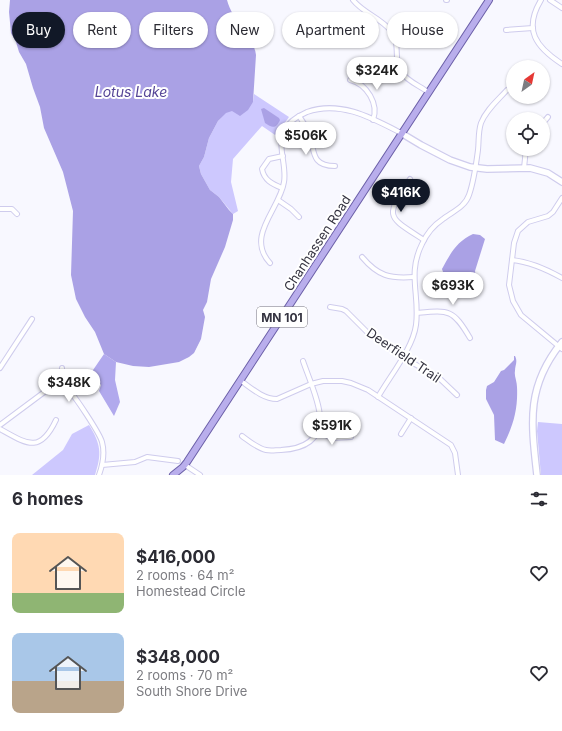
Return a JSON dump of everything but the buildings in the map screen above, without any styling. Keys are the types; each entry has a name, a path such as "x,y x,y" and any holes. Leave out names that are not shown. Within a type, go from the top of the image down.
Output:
{"main road":[{"name":"Chanhassen Road","path":"173,475 185,465 489,0"}],"street":[{"path":"353,0 363,10 390,29 396,41 400,70 428,92"},
{"path":"541,0 535,11 533,28 536,40 545,52 562,64"},
{"path":"550,0 562,8"},
{"path":"506,30 533,28"},
{"path":"350,80 355,81 367,90 374,103 376,112 373,120"},
{"path":"378,397 413,338 417,313 414,278 415,264 424,240 441,220 466,202 470,192 475,168 479,130 489,110 506,91"},
{"path":"270,263 262,250 262,233 268,216 278,200 284,181 282,138 284,130 292,120 315,109 328,107 341,108 373,120 401,133 421,146 450,160 475,168 524,168 539,170 548,173 562,182"},
{"path":"299,116 308,130 316,159 322,164 335,166"},
{"path":"282,156 269,159 262,169 265,178 274,185 282,188"},
{"path":"524,168 525,156"},
{"path":"410,179 393,205 393,214 397,223 424,240"},
{"path":"537,475 532,426 534,398 542,374 561,346 527,321 516,308 509,285 514,244 518,231 528,222 548,216 562,198"},
{"path":"278,200 299,217"},
{"path":"0,209 12,209 17,214"},
{"path":"362,257 372,268 386,276 394,278 414,278"},
{"path":"512,260 523,261 542,267 562,278"},
{"name":"Deerfield Trail","path":"330,307 346,311 369,334 403,357 438,376 457,395"},
{"path":"417,313 437,311 448,312 458,318 470,338"},
{"path":"0,368 32,319"},
{"path":"242,436 266,450 290,450 308,443 317,432 320,414 303,361"},
{"path":"60,388 62,368"},
{"path":"240,380 271,399 282,397 311,384 323,381 342,381 360,386 451,445 455,453 458,475"},
{"path":"0,424 47,390 56,387 71,393 98,433 101,440 103,449 102,465 99,475"},
{"path":"401,434 411,418"},
{"path":"0,429 22,441 36,443 46,437 56,420"},
{"path":"317,432 332,438 352,437"},
{"path":"102,465 135,462 147,457 178,461"},
{"path":"185,465 200,475"}],"shaded area":[{"path":"254,94 289,117 281,128 278,137 262,126 233,159 231,182 238,211 233,214 219,197 210,190 201,174 199,166 204,157 209,138 218,121 226,112 253,102"},
{"path":"104,354 116,362 115,380 120,402 114,416 99,391 101,385 91,373"},
{"path":"538,422 562,424 562,475 541,475 537,431"},
{"path":"89,425 96,438 99,449 99,461 95,475 32,475 63,450 72,434"}],"water":[{"name":"Lotus Lake","path":"10,0 227,0 232,12 216,12 216,48 254,48 256,55 253,102 248,110 240,116 232,111 226,113 218,121 209,138 204,157 199,166 201,174 210,190 219,197 233,214 233,220 225,247 211,279 207,302 203,310 205,317 201,339 194,353 189,357 179,362 149,367 133,366 116,362 104,354 95,332 76,299 71,275 73,211 63,172 44,128 40,107 26,64 18,48 65,48 65,12 12,12 12,35 9,12"},
{"path":"264,108 279,118 280,120 274,127 265,123 261,109"},
{"path":"473,234 480,235 485,239 475,271 477,290 473,295 470,295 459,282 444,275 442,269 458,244"},
{"path":"514,356 516,360 515,373 517,402 513,423 504,444 495,440 494,415 486,399 486,390 487,386 494,382 501,371 514,360"}]}
